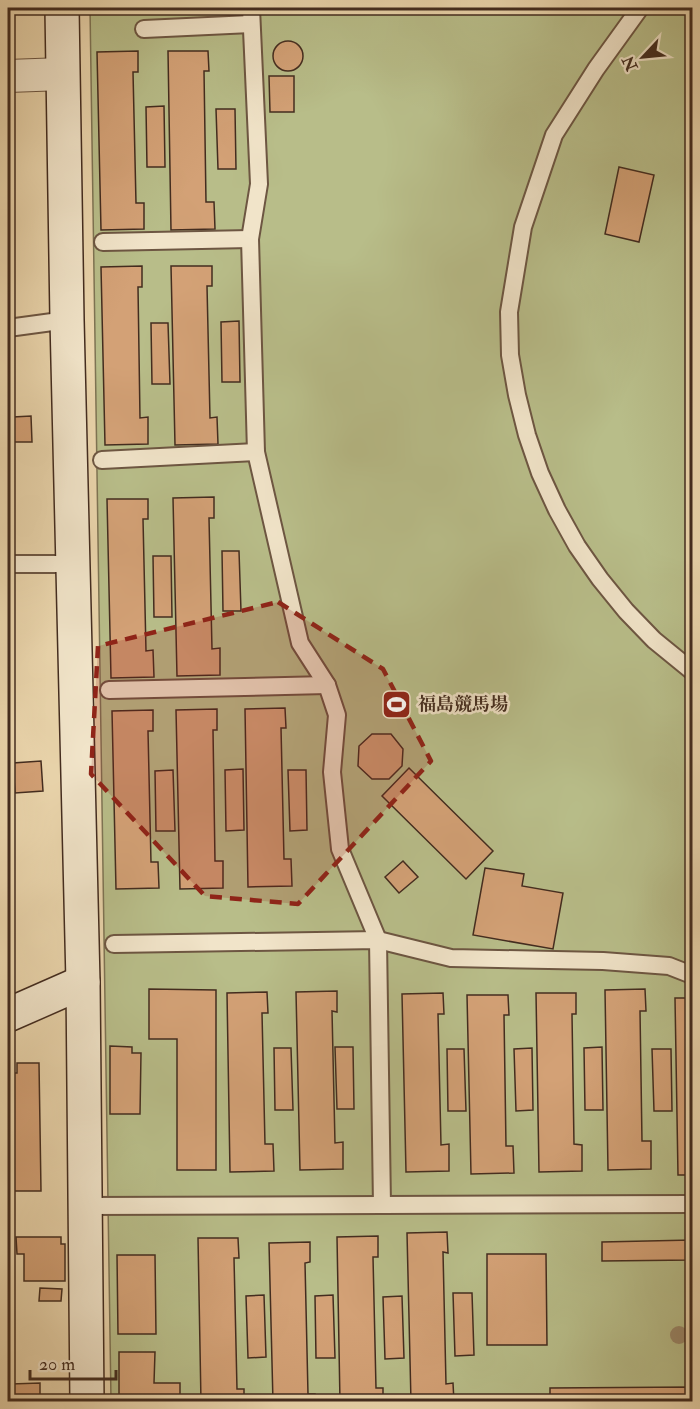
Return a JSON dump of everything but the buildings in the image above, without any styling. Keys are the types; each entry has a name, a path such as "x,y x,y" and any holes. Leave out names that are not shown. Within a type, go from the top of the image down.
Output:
{"street":[{"path":"62,8 83,982 87,1401"},
{"path":"8,76 63,74"},
{"path":"8,1015 83,982"}],"lane":[{"path":"640,8 596,69 554,135 523,227 509,312 510,355 526,435 552,501 577,546 626,611 654,640 693,671"},
{"path":"144,29 251,16 259,184 250,239 256,452 300,643 327,685 337,715 332,772 340,849 378,940 382,1205"},
{"path":"103,242 250,239"},
{"path":"8,328 67,320"},
{"path":"102,460 256,452"},
{"path":"8,564 73,564"},
{"path":"109,690 327,685"},
{"path":"114,944 378,940 451,958 614,962 669,966 693,975"},
{"path":"85,1206 693,1204"}],"highlighted area":[{"path":"278,602 383,669 431,761 298,904 205,896 91,774 98,646"}],"green space":[{"name":"福島競馬場","path":"90,8 692,8 692,1401 111,1401"}],"place":[{"name":"福島競馬場","path":"397,704"}]}
